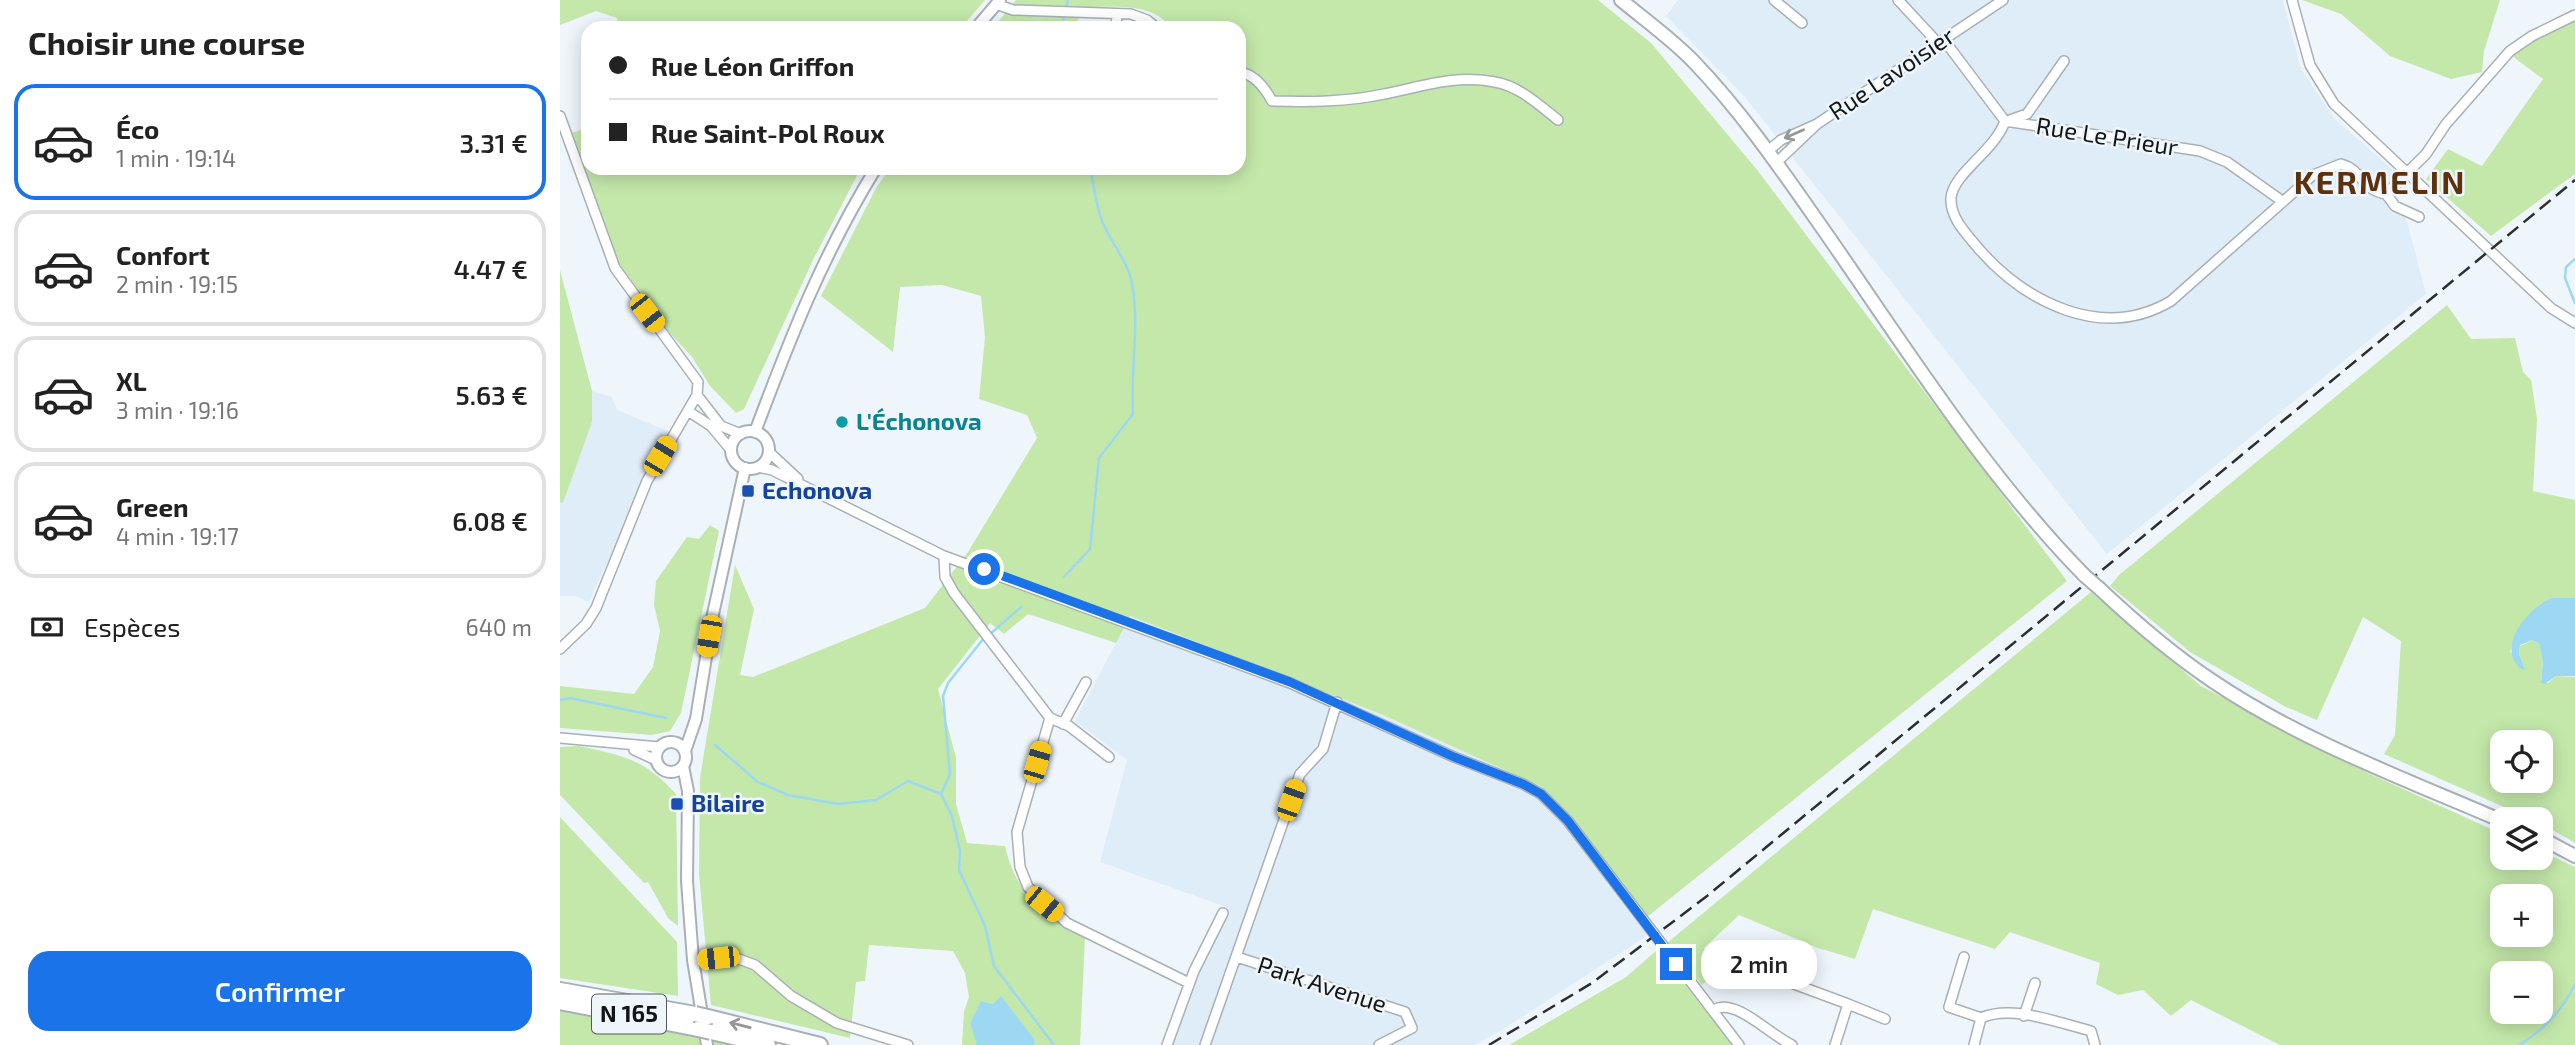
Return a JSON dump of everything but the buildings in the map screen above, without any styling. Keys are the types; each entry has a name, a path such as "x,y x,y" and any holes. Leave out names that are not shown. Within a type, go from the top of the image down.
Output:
{"highway":[{"name":"N 165","path":"560,990 768,1045"},
{"name":"N 165","path":"560,1002 820,1045"}],"main road":[{"path":"1621,0 1692,60 1768,151 1974,444 2034,520 2085,576 2163,646 2212,681 2286,724 2490,816"},
{"path":"2553,844 2575,856"}],"street":[{"path":"1774,0 1802,23"},
{"path":"1898,0 1941,41 2006,121 1999,139 1957,181 1951,194 1951,209 1959,226 1999,272 2019,288 2052,305 2084,315 2116,320 2155,310 2171,301 2313,175 2332,166 2350,167 2366,187 2386,194 2395,206 2419,217"},
{"name":"Rue Lavoisier","path":"1776,163 1817,124 2003,0"},
{"path":"2292,0 2310,65 2325,92 2551,308 2575,323"},
{"path":"982,21 998,2 1013,10 1117,14 1148,21"},
{"path":"1116,21 1117,14"},
{"path":"2386,194 2408,174 2490,71 2510,51 2532,36 2575,15"},
{"name":"Rue Le Prieur","path":"2006,121 2028,114 2064,61"},
{"path":"1246,74 1264,86 1272,101 1322,102 1383,94 1433,82 1473,79 1497,82 1521,92 1558,120"},
{"path":"560,116 564,144 615,268 698,382 697,395 647,481 596,608 586,624 560,649"},
{"name":"Rue Le Prieur","path":"2006,121 2200,151 2227,162 2282,201"},
{"name":"Rue Lavoisier","path":"1768,151 1781,140 1817,124"},
{"path":"755,432 778,366 823,259 872,175"},
{"path":"697,395 721,426 741,434 755,432 767,442 769,452 811,489"},
{"path":"688,411 711,426 731,450 737,464 745,468 758,467 811,489 944,556 1337,702 1541,794 1568,821 1740,1045"},
{"path":"731,450 741,434"},
{"path":"758,467 769,452"},
{"path":"704,1027 693,960 687,881 687,797 683,766 696,719 696,708 745,468"},
{"path":"944,556 945,577 989,641 1050,718 1063,724 1109,757"},
{"path":"1063,724 1086,682"},
{"path":"1237,957 1300,774 1323,748 1337,702"},
{"path":"560,738 659,747 674,743 696,708"},
{"path":"1050,718 1017,832 1020,867 1028,887 1067,923 1189,983"},
{"path":"674,743 685,751"},
{"path":"622,745 656,760"},
{"path":"659,747 656,760 660,768 669,772 687,797"},
{"path":"669,772 683,766"},
{"path":"1167,1045 1189,983 1223,913"},
{"name":"Park Avenue","path":"1205,1045 1237,957 1405,1012 1412,1028 1379,1045"},
{"path":"1964,957 1949,1007 1981,1018 1991,1013 2024,1016 2091,1031 2095,1045"},
{"path":"693,960 739,959 755,965 791,996 825,1017 908,1045"},
{"path":"2024,1016 2035,983"},
{"path":"1794,984 1885,1019"},
{"path":"1835,1045 1848,1004"},
{"path":"1714,1010 1722,1005 1734,1007 1778,1039 1793,1045"},
{"path":"1974,1045 1981,1018"}],"shaded area":[{"path":"1678,0 2283,0 2301,69 2335,119 2409,184 2398,200 2408,225 2426,294 2107,554 1744,96 1666,16"},
{"path":"592,391 612,397 617,410 668,431 589,602 576,596 560,596 560,502 563,502 592,422"},
{"path":"1130,616 1383,715 1542,787 1656,930 1502,1030 1474,1045 1170,1045 1195,978 1228,912 1226,907 1100,862 1127,760 1075,721"}],"green space":[{"path":"560,0 985,0 967,21 618,21 617,18 596,11 560,25"},
{"path":"1016,0 1598,0 1651,43 1758,171 2067,581 1647,917 1542,787 1383,715 1130,616 1116,643 1028,614 1004,634 990,623 938,689 956,758 956,804 967,843 1005,846 1017,878 1034,901 1085,937 1080,1045 1034,1045 1035,1040 993,1004 981,1002 970,1023 978,1045 962,1045 964,1011 969,997 965,973 953,951 869,945 865,981 856,982 850,1038 711,1005 699,874 700,778 735,565 754,609 740,675 753,677 925,608 968,552 1037,438 1027,415 979,399 985,337 981,296 942,285 900,287 893,352 821,296 876,188 885,175 1246,175 1246,21 1165,21 1142,10 1082,7 1078,21 999,21"},
{"path":"2302,0 2500,0 2484,51 2482,72 2451,79 2390,56 2341,14"},
{"path":"2575,20 2575,174 2491,236 2426,179 2448,149 2482,166 2543,79 2512,56 2537,38"},
{"path":"581,130 581,158 572,133"},
{"path":"587,175 857,175 814,258 744,409 736,413 710,386 692,357 668,331 618,262"},
{"path":"560,270 592,391 592,422 563,503 560,502"},
{"path":"2447,305 2471,339 2515,338 2523,372 2531,380 2537,419 2533,491 2575,500 2575,598 2552,598 2516,633 2510,652 2525,669 2519,654 2520,646 2532,640 2539,644 2543,660 2541,683 2548,683 2556,676 2575,677 2575,843 2553,830 2553,807 2504,807 2384,754 2395,735 2401,641 2363,617 2317,720 2286,707 2190,652 2110,586 2119,575"},
{"path":"710,525 719,531 681,713 670,731 652,735 560,728 560,686 634,694 653,667 660,631 654,605 656,581 687,537 699,539"},
{"path":"2091,592 2201,686 2368,773 2490,829 2490,870 2553,870 2553,857 2575,867 2575,1045 2280,1045 2191,1000 2171,1016 2143,990 2118,995 2096,984 2100,963 2010,932 1995,949 1873,909 1855,959 1818,948 1739,915 1704,948 1720,968 1702,985 1667,943"},
{"path":"579,746 632,760 653,773 676,794 678,926 668,918 648,882 644,883 560,795 560,747"},
{"path":"560,817 677,942 678,996 560,978"},
{"path":"1657,950 1734,1045 1509,1045 1626,977"},
{"path":"560,1010 738,1045 560,1045"}],"water":[{"path":"2552,598 2575,598 2575,676 2556,676 2545,684 2541,683 2543,661 2539,644 2532,640 2520,645 2519,654 2525,669 2523,670 2515,662 2512,652 2517,630 2524,619"},
{"path":"1001,996 1035,1040 1034,1045 977,1045 970,1023 981,1001 993,1004"}],"waterway":[{"path":"1063,21 1068,0"},
{"path":"1064,577 1090,549 1099,458 1133,414 1135,316 1132,284 1127,268 1102,221 1091,175"},
{"path":"2575,259 2566,267 2565,278 2575,303"},
{"path":"989,635 1021,607"},
{"path":"941,794 950,774 943,696 948,683 984,638"},
{"path":"560,700 570,698 666,718"},
{"path":"715,745 758,782 788,795 838,804 876,800 908,781 941,794 952,816 960,851 959,870 985,926 994,966 1054,1045"},
{"path":"2519,1045 2552,1019 2575,984"}],"railway":[{"path":"1489,1045 1592,983 1707,896 2575,180"}],"place":[{"name":"L'Échonova","path":"842,422"},
{"name":"Echonova","path":"748,491"},
{"name":"Bilaire","path":"677,804"}],"district":[{"name":"KERMELIN","path":"2380,183"}],"route":[{"path":"984,569 1162,637 1290,682 1541,794 1568,821 1676,964"}]}
